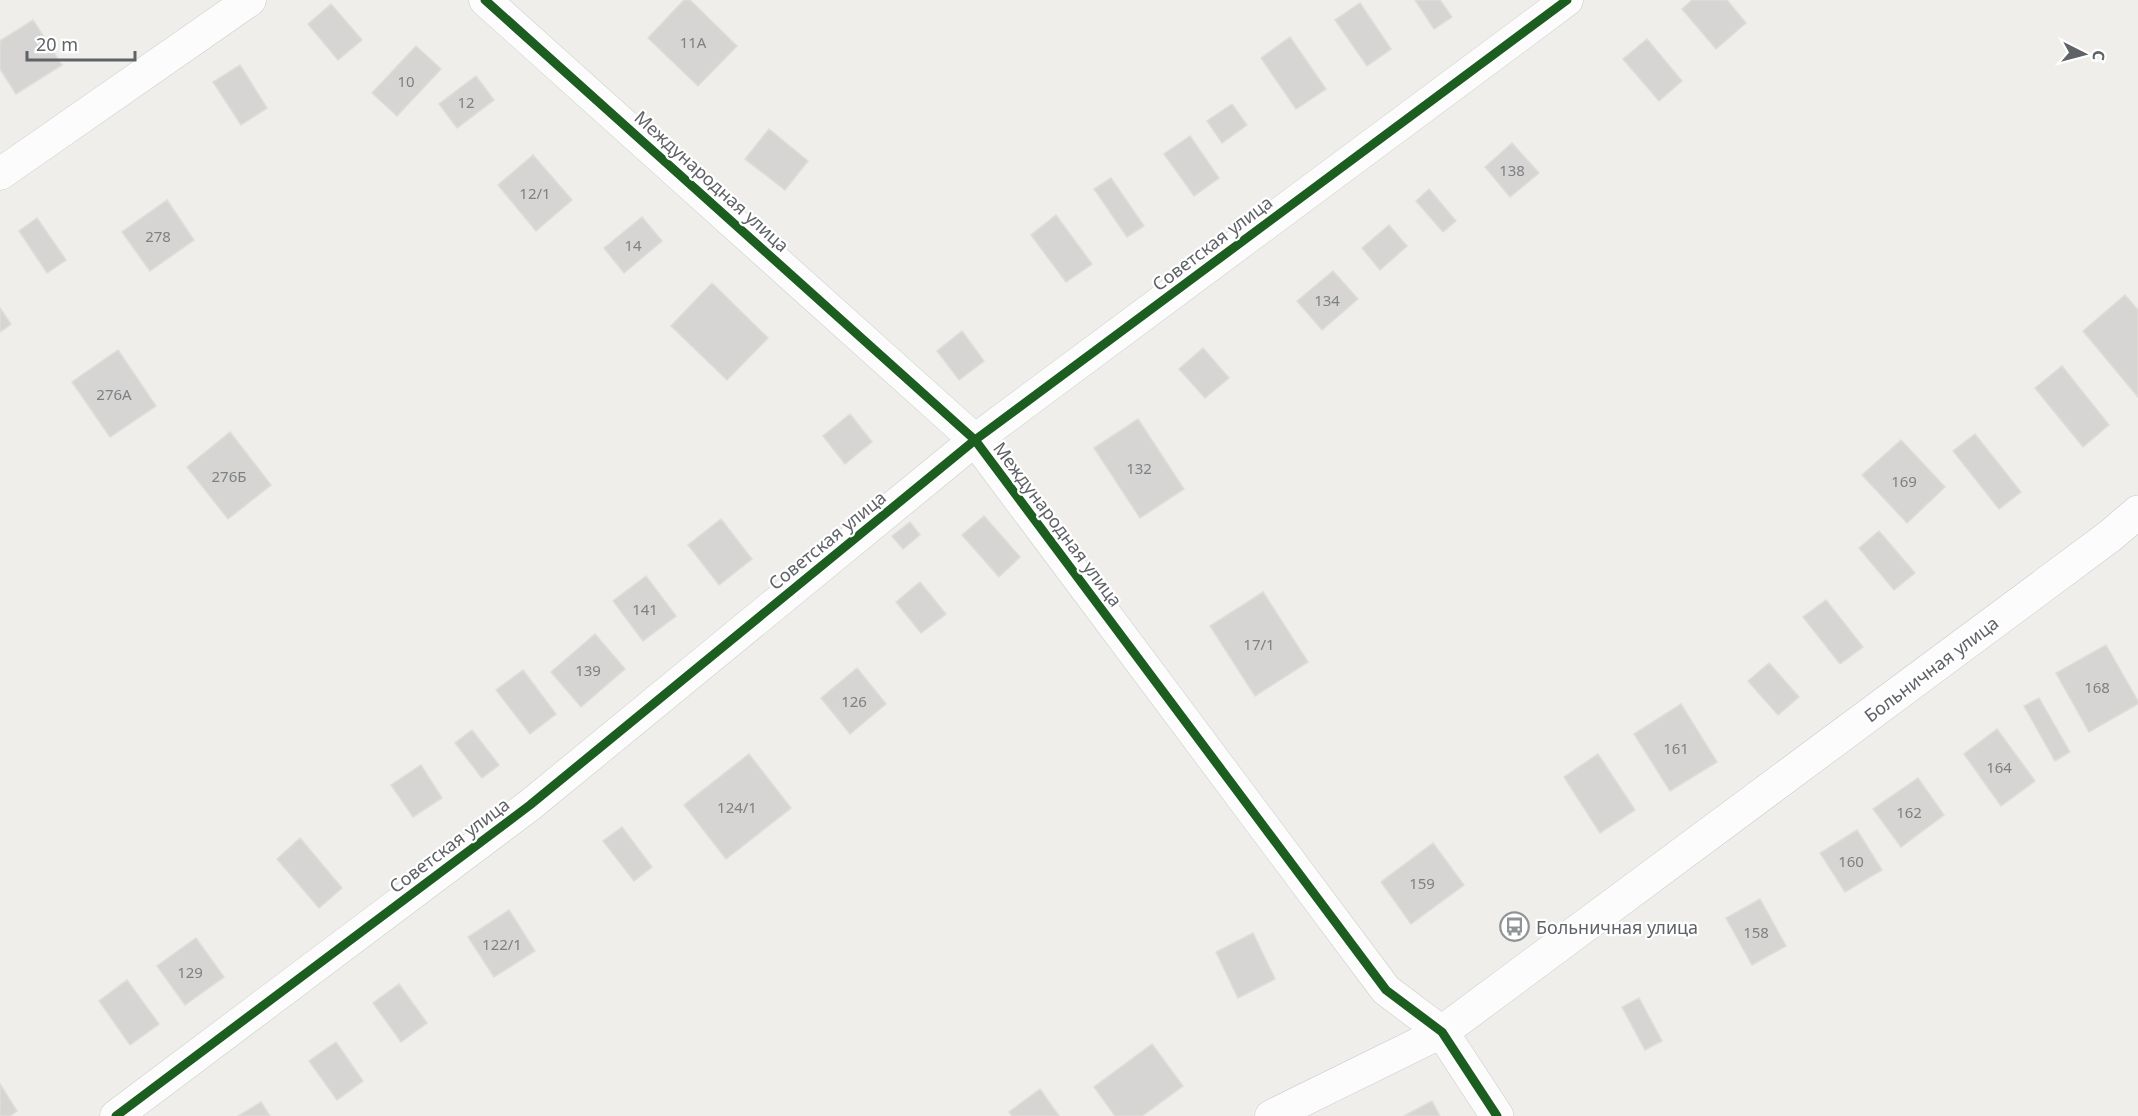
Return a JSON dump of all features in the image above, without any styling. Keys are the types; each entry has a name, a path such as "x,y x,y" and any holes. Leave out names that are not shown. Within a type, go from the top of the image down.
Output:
{"street":[{"path":"0,174 250,0"},
{"name":"Международная улица","path":"485,0 975,440 1386,990 1442,1032 1497,1116"},
{"name":"Советская улица","path":"116,1116 530,805 975,440 1567,0"},
{"name":"Больничная улица","path":"1271,1116 1442,1032 2110,536 2138,512"}],"building":[{"path":"684,0 690,0 737,46 698,86 648,38"},
{"path":"1415,0 1440,0 1452,17 1434,29"},
{"path":"1692,0 1727,0 1746,23 1716,49 1682,9"},
{"path":"1360,3 1391,49 1367,66 1335,20"},
{"path":"331,4 362,40 338,60 308,24"},
{"path":"33,20 62,65 16,94 0,69 0,41"},
{"path":"1290,37 1326,89 1296,109 1261,58"},
{"path":"1647,39 1682,81 1659,101 1623,59"},
{"path":"416,46 441,69 397,116 372,93"},
{"path":"240,65 267,108 241,125 213,82"},
{"path":"476,76 494,100 457,128 439,104"},
{"path":"1232,104 1247,125 1222,143 1207,121"},
{"path":"769,129 808,161 785,190 745,159"},
{"path":"1190,136 1219,178 1194,196 1164,154"},
{"path":"1512,143 1539,173 1510,197 1485,167"},
{"path":"533,155 572,200 536,231 498,185"},
{"path":"1111,178 1144,226 1127,237 1094,189"},
{"path":"1429,189 1456,221 1443,232 1416,201"},
{"path":"167,200 194,240 150,271 122,232"},
{"path":"1056,215 1092,264 1066,282 1031,235"},
{"path":"642,217 662,241 624,273 604,248"},
{"path":"37,218 66,260 47,273 19,231"},
{"path":"1389,225 1407,246 1380,270 1362,248"},
{"path":"1333,271 1358,299 1322,330 1297,301"},
{"path":"712,283 768,338 727,380 671,326"},
{"path":"2125,295 2138,310 2138,397 2083,331"},
{"path":"0,308 11,324 0,332"},
{"path":"962,331 984,361 959,380 937,351"},
{"path":"1203,348 1229,378 1205,398 1179,369"},
{"path":"118,350 156,406 110,437 72,382"},
{"path":"2062,366 2109,425 2083,447 2035,388"},
{"path":"850,414 872,442 845,464 823,436"},
{"path":"1138,419 1184,489 1140,518 1094,448"},
{"path":"230,432 271,485 228,519 187,467"},
{"path":"1975,434 2021,492 1999,509 1953,451"},
{"path":"1901,440 1945,487 1907,523 1862,475"},
{"path":"984,516 1020,557 999,577 962,535"},
{"path":"721,519 752,559 719,585 688,545"},
{"path":"910,522 920,535 903,549 892,536"},
{"path":"1879,531 1915,573 1894,590 1859,548"},
{"path":"646,576 676,616 643,641 613,601"},
{"path":"920,582 946,614 921,633 896,602"},
{"path":"1263,592 1308,662 1255,696 1210,626"},
{"path":"1826,600 1863,647 1840,664 1803,617"},
{"path":"595,634 625,669 581,707 551,672"},
{"path":"2106,645 2138,704 2089,732 2056,673"},
{"path":"1769,663 1799,697 1778,715 1748,681"},
{"path":"857,668 886,704 850,734 821,698"},
{"path":"523,670 556,714 530,734 496,690"},
{"path":"2039,698 2070,752 2055,761 2024,706"},
{"path":"1681,704 1717,762 1670,791 1634,734"},
{"path":"1997,729 2035,781 2001,806 1964,754"},
{"path":"472,730 499,765 482,778 455,743"},
{"path":"749,754 791,808 726,859 684,805"},
{"path":"1598,754 1635,810 1600,833 1564,777"},
{"path":"421,765 442,798 413,817 391,785"},
{"path":"1918,778 1944,815 1901,847 1873,809"},
{"path":"622,827 652,867 634,881 603,841"},
{"path":"1857,830 1882,870 1845,892 1820,853"},
{"path":"300,838 342,888 319,908 277,859"},
{"path":"1433,843 1464,885 1411,924 1381,882"},
{"path":"1760,899 1786,946 1752,965 1726,918"},
{"path":"509,910 535,951 494,977 468,937"},
{"path":"1253,933 1275,979 1238,998 1216,952"},
{"path":"196,938 224,977 185,1005 157,966"},
{"path":"127,980 159,1024 130,1045 99,1001"},
{"path":"399,984 427,1023 401,1042 373,1003"},
{"path":"1639,998 1662,1041 1645,1050 1622,1007"},
{"path":"336,1042 363,1081 337,1100 309,1061"},
{"path":"1152,1044 1183,1086 1142,1116 1115,1116 1094,1087"},
{"path":"0,1084 17,1111 10,1116 0,1116"},
{"path":"1040,1089 1059,1116 1012,1116 1009,1112"},
{"path":"1432,1101 1440,1116 1404,1116"},
{"path":"261,1102 270,1116 238,1116"}],"cycle path":[{"path":"485,0 975,440 1386,990 1442,1032 1497,1116"},
{"path":"116,1116 530,805 975,440 1567,0"}],"place":[{"name":"Больничная улица","path":"1515,927"}]}
